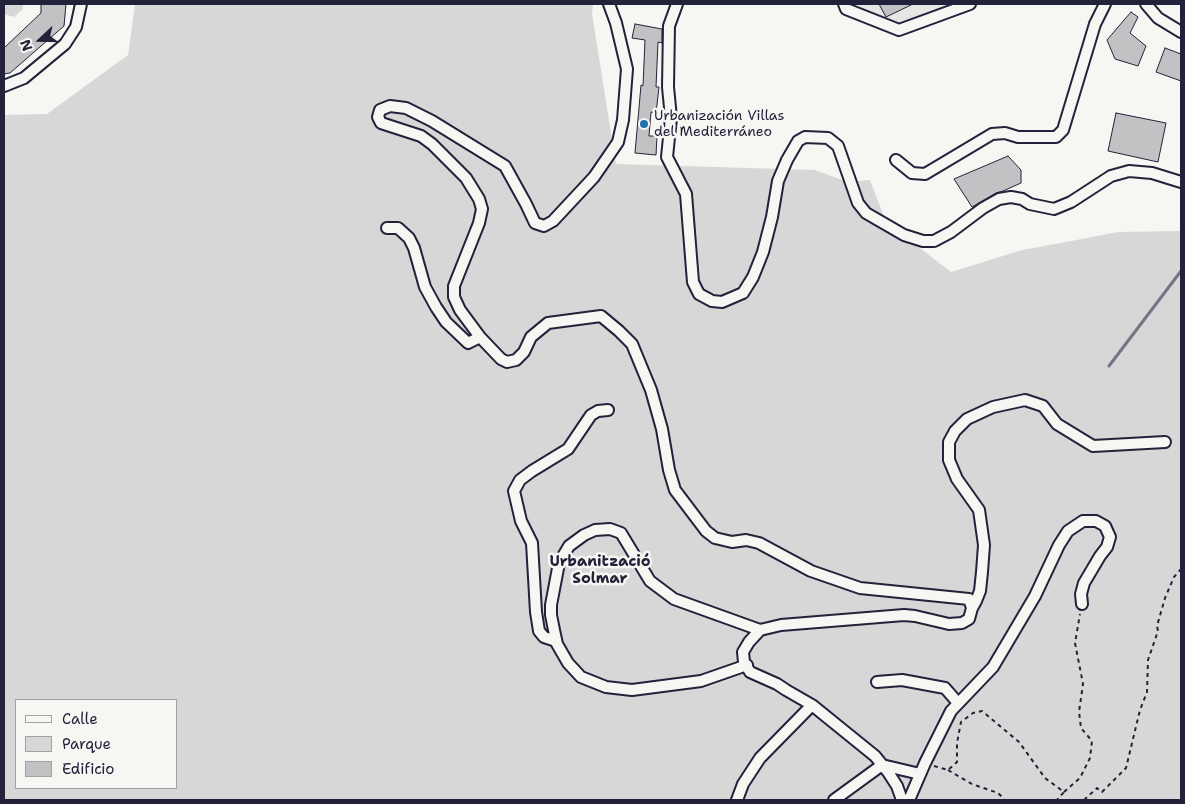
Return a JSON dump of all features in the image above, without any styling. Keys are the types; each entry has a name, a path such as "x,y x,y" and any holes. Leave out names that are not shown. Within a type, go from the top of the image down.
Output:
{"street":[{"path":"4,86 24,78 65,44 76,27 81,4"},
{"path":"609,4 616,23 627,69 623,120 618,142 594,177 553,221 544,226 535,223 505,166 432,121 406,108 390,106 380,110 378,117 381,123 421,136 466,178 479,199 482,209 479,223 454,286 454,297 460,310 480,337 501,359 507,362 516,360 524,352 531,337 548,324 601,316 619,331 632,344 652,390 675,490 706,531 715,538 732,542 746,540 759,543 811,572 860,588 969,599 972,608"},
{"path":"671,4 674,14"},
{"path":"677,4 669,26 668,87 672,118 667,157 686,194 693,282 699,294 712,302 722,302 743,293 753,277 763,252 772,217 778,181 798,141 805,137 828,138 838,146 858,203 866,213 904,235 923,241 934,241 951,232 984,208 999,200 1011,197 1022,199 1030,204 1054,209 1071,202 1111,176 1129,171 1152,173 1181,182"},
{"path":"844,4 846,9 899,30 970,4"},
{"path":"896,160 912,173 925,174 992,134 1005,133 1018,137 1056,137 1063,130 1096,24 1105,4"},
{"path":"1146,4 1158,18 1181,32"},
{"path":"387,228 398,228 409,238 414,248 425,287 446,322 468,343 480,337"},
{"path":"747,666 701,681 632,690 606,687 582,677 568,663 556,641 551,615 551,604 559,563 569,546 584,535 595,530 610,529 621,533 650,580 674,599 760,630 798,623 904,616 915,616 950,624 962,622 969,619 980,591 984,545 979,510 957,479 949,460 949,442 955,431 967,419 993,407 1025,400 1043,406 1057,424 1093,446 1165,442"},
{"path":"556,641 544,637 539,630 536,612 532,543 521,521 514,491 520,480 568,449 591,415 598,411 608,410"},
{"path":"909,800 951,711 993,667 1036,596 1059,545 1068,531 1083,521 1096,521 1106,526 1110,537 1108,547 1100,556 1084,583 1082,604"},
{"path":"760,630 743,652 750,672 777,684 812,705 874,756 896,786 902,800"},
{"path":"877,682 902,680 945,688 958,703"},
{"path":"737,800 743,784 760,758 812,705"},
{"path":"834,800 882,765 920,774"}],"path":[{"path":"1084,800 1097,788 1102,792 1126,768 1140,710 1147,692 1148,660 1158,631 1157,626 1168,591 1174,577 1181,569"},
{"path":"1056,800 1080,778 1090,758 1092,741 1081,728 1079,712 1083,684 1076,643 1082,604"},
{"path":"948,770 957,762 957,744 961,722 973,713 982,711 1018,742 1045,778 1064,792"},
{"path":"925,764 948,770 972,784 998,793 1005,800"}],"shaded area":[{"path":"856,4 957,4 897,26 863,10"}],"green space":[{"path":"4,4 23,4 23,9 14,17 4,14"},
{"path":"135,4 593,4 592,14 616,164 815,170 848,182 870,180 886,222 951,272 1022,250 1118,232 1181,231 1181,800 4,800 4,115 47,114 128,55"}],"building":[{"path":"41,4 66,4 64,26 10,73 4,74 4,48 41,13"},
{"path":"879,4 913,4 886,17"},
{"path":"1131,12 1138,17 1130,33 1146,46 1138,66 1115,59 1107,40"},
{"path":"635,24 662,29 662,43 658,42 656,87 659,87 656,113 651,112 649,136 657,136 656,155 635,153 641,85 643,86 645,40 632,38"},
{"path":"1165,48 1181,54 1181,81 1156,72"},
{"path":"1116,113 1166,123 1158,162 1108,151"},
{"path":"1008,156 1021,170 1021,183 996,193 972,207 954,179"}],"waterway":[{"path":"1109,366 1181,271"}],"place":[{"name":"Urbanización Villas del Mediterráneo","path":"644,124"}],"district":[{"name":"Urbanització Solmar","path":"600,570"}]}
